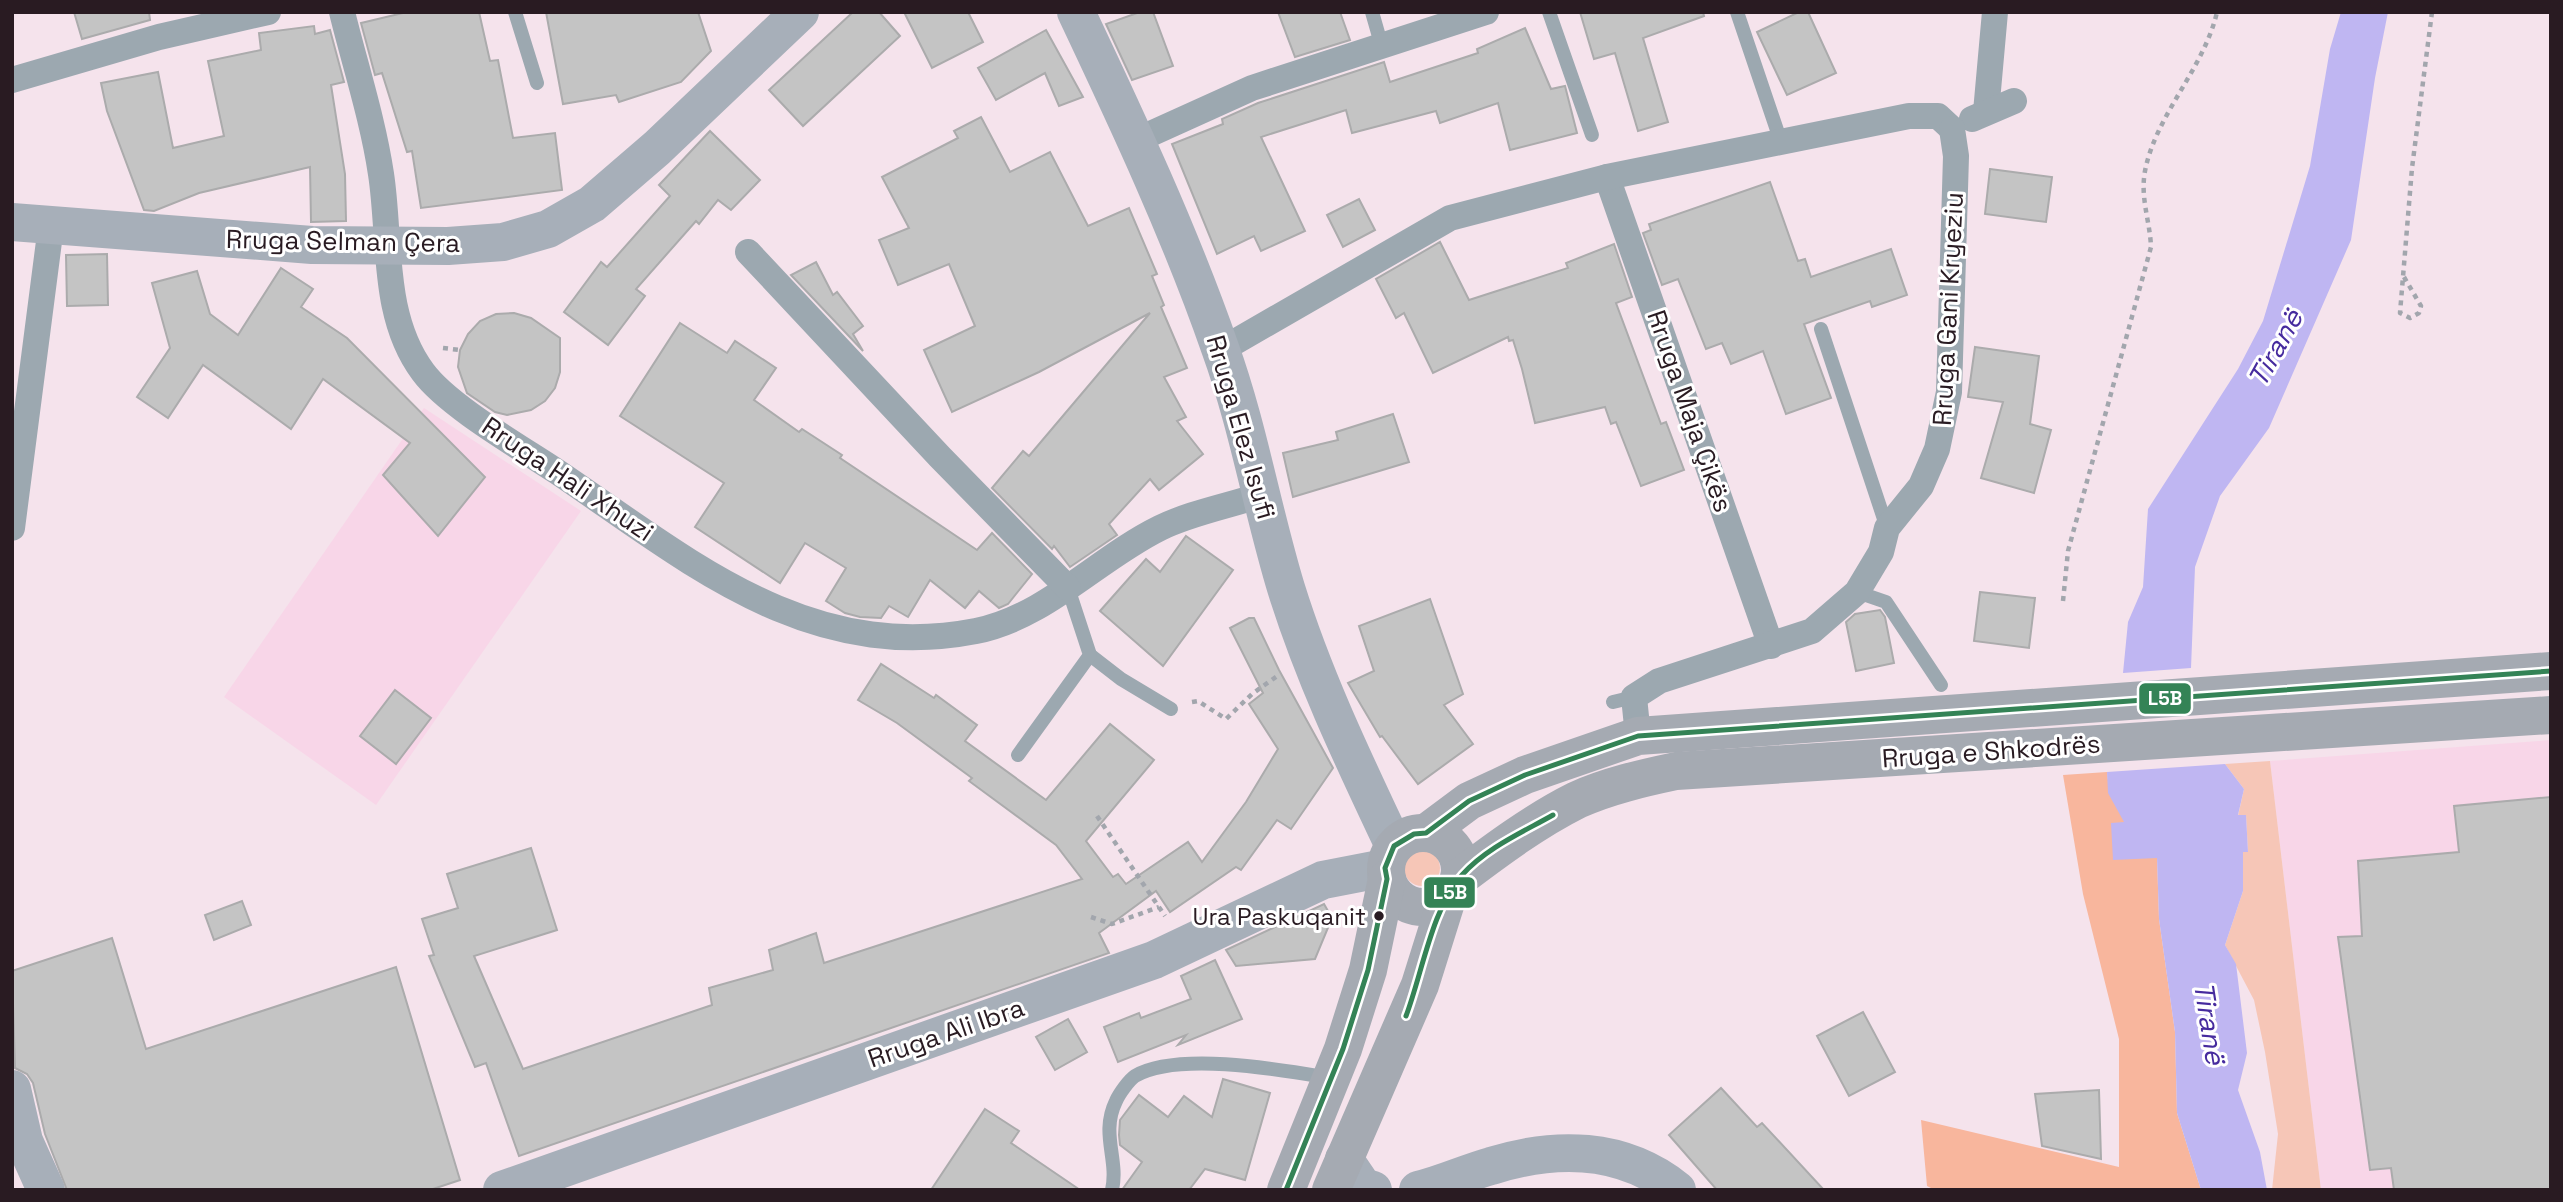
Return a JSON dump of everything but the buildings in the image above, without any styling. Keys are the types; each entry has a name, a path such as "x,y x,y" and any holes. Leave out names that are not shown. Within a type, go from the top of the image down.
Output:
{"main road":[{"name":"Rruga e Shkodrës","path":"1398,857 1469,801 1560,761 1638,736 2551,671"},
{"name":"Rruga e Shkodrës","path":"1453,888 1504,844 1578,800 1638,779 1676,771 2551,715"},
{"path":"1337,1174 1420,985 1460,865 1448,843 1398,857"},
{"path":"1398,857 1391,890 1410,905 1435,905 1453,888"},
{"path":"1286,1190 1331,1078 1368,970 1398,857"}],"street":[{"path":"12,80 159,37 268,12"},
{"name":"Rruga Hali Xhuzi","path":"342,12 381,171 386,247 402,331 423,372 488,426 730,587 821,627 929,638 979,631 1024,614 1068,588 1113,555 1162,527 1261,495"},
{"name":"Rruga Selman Çera","path":"12,222 312,245 386,247 503,242 548,229 592,204 657,148 800,12"},
{"name":"Rruga Elez Isufi","path":"1076,12 1137,140 1221,350 1313,670 1398,857"},
{"path":"1137,140 1252,88 1486,12"},
{"path":"1986,112 1996,12"},
{"path":"1221,350 1450,218 1607,177 1909,116 1938,116 1952,129 2014,101"},
{"name":"Rruga Gani Kryeziu","path":"1638,736 1624,700 1659,681 1812,631 1857,592 1881,552 1887,528 1921,486 1937,449 1949,392 1956,156 1952,129"},
{"name":"Rruga Maja Çikës","path":"1607,177 1771,646"},
{"path":"12,528 51,226"},
{"path":"748,252 940,457 1068,588"},
{"name":"Rruga Ali Ibra","path":"502,1190 1128,969 1186,946 1323,880 1398,857"},
{"path":"12,1089 24,1141 46,1190"},
{"path":"1418,1190 1529,1156 1568,1153 1601,1154 1626,1160 1652,1171 1677,1190"},
{"path":"1337,1174 1373,1190"}],"lane":[{"path":"515,12 537,83"},
{"path":"1372,12 1382,47"},
{"path":"1549,12 1592,135"},
{"path":"1737,12 1781,142"},
{"path":"1821,329 1887,528"},
{"path":"1068,588 1090,655 1121,680 1171,709"},
{"path":"1857,592 1886,602 1941,685"},
{"path":"1018,755 1090,655"},
{"path":"1112,1190 1115,1177 1107,1135 1115,1102 1134,1076 1176,1065 1231,1064 1331,1078"}],"path":[{"path":"2063,600 2067,551 2151,247 2143,195 2146,169 2166,121 2200,58 2217,12"},
{"path":"2404,276 2421,306 2416,316 2410,318 2399,310 2412,168 2432,12"},
{"path":"437,347 460,350"},
{"path":"1198,701 1226,719 1252,694 1288,668"},
{"path":"1097,816 1186,946"},
{"path":"1091,917 1112,924 1159,908"}],"shaded area":[{"path":"424,408 581,511 376,805 224,697"},
{"path":"2551,740 2551,1190 2321,1190 2270,761"},
{"path":"2270,761 2321,1190 2272,1190 2278,1134 2265,1052 2254,1000 2225,945 2243,891 2243,852 2248,852 2246,815 2238,816 2244,789 2225,764"},
{"path":"2107,772 2113,797 2124,819 2157,857 2159,919 2175,1032 2177,1113 2201,1190 1935,1190 1927,1186 1921,1120 2119,1167 2119,1039 2083,894 2063,775"},
{"path":"1422,850 1434,856 1440,868 1434,880 1422,886 1410,880 1404,868 1410,856"}],"water":[{"name":"Tiranë","path":"2341,12 2388,12 2375,78 2351,240 2269,428 2220,496 2195,567 2191,668 2123,673 2128,622 2143,587 2148,509 2238,369 2263,321 2310,166 2330,49"},
{"name":"Tiranë","path":"2225,764 2244,789 2238,815 2246,815 2248,852 2243,852 2243,891 2225,945 2236,964 2247,1053 2238,1090 2260,1152 2267,1190 2201,1190 2177,1113 2175,1032 2159,919 2157,858 2113,860 2111,823 2124,822 2108,793 2107,772"}],"transit line":[{"name":"L5B","path":"1286,1190 1343,1049 1368,970 1387,879 1385,868 1394,846 1414,834 1426,833 1469,801 1525,775 1638,736 2551,671"},
{"name":"L5B","path":"1406,1016 1435,923 1462,875 1505,841 1553,815"}],"place":[{"name":"Ura Paskuqanit","path":"1379,916"}]}
